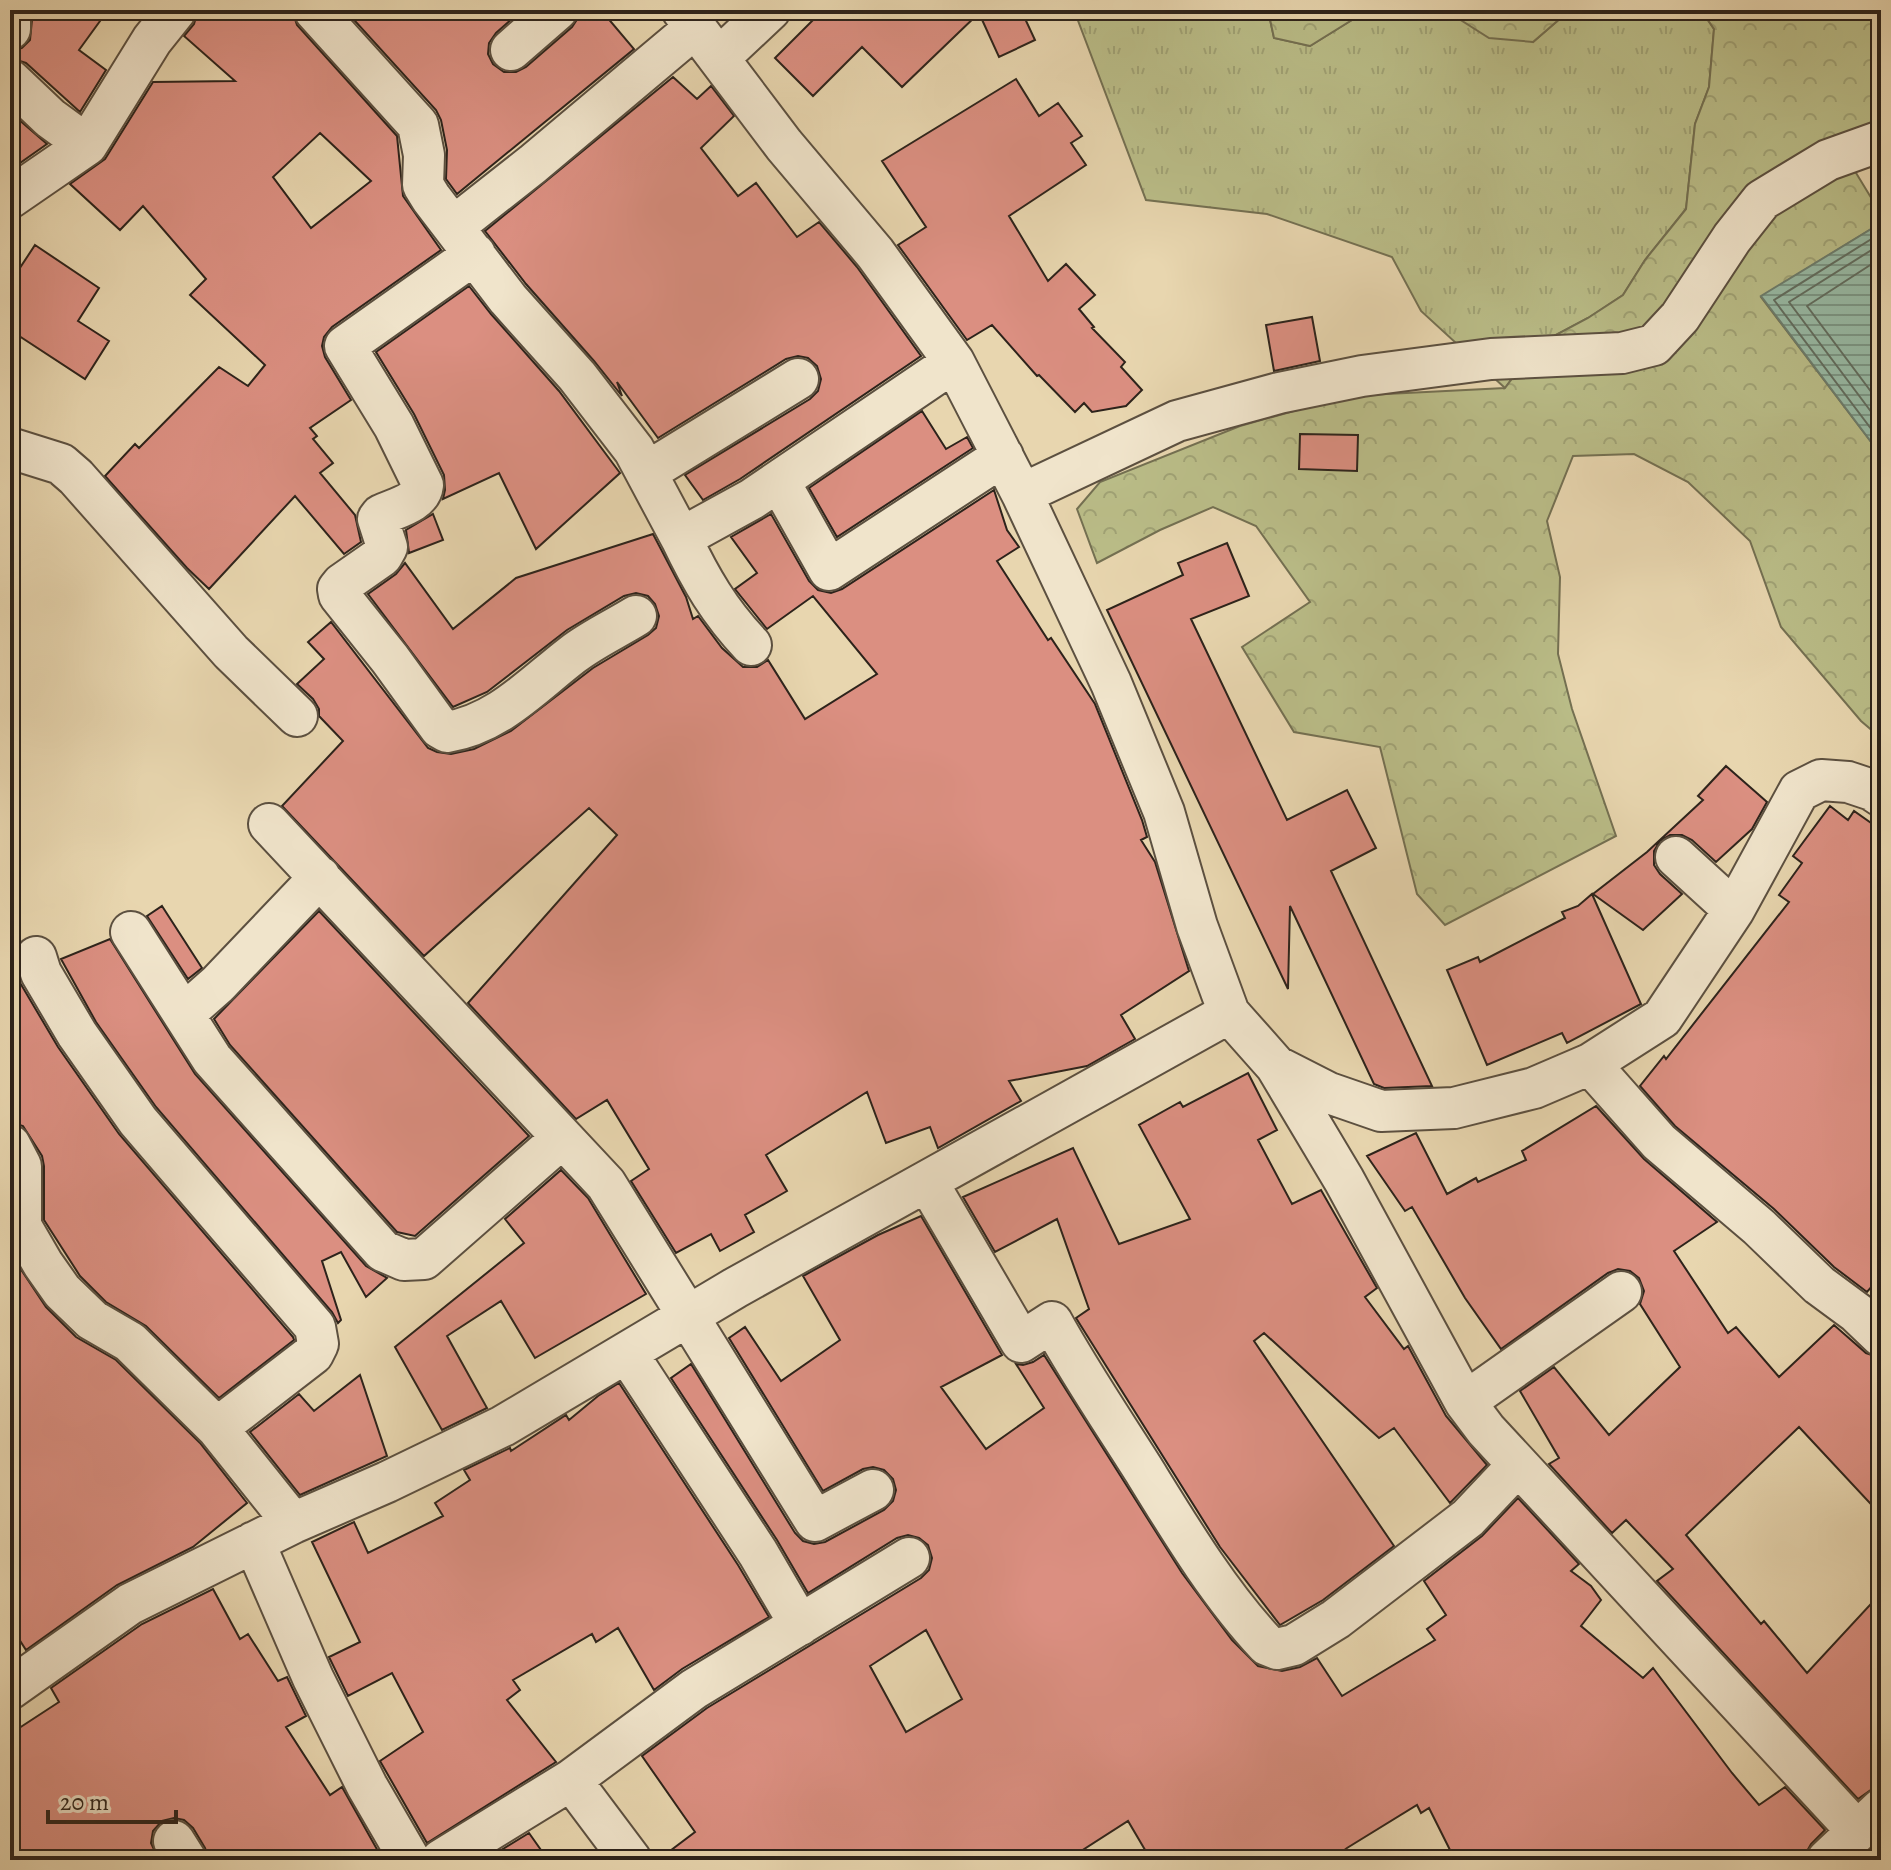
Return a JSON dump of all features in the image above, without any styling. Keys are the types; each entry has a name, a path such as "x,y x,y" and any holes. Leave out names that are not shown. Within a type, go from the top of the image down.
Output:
{"street":[{"path":"10,198 87,145 152,40 176,10"},
{"path":"314,10 418,125 424,155 423,185 508,299 577,376 634,450 704,587 731,625 751,645"},
{"path":"511,50 557,10"},
{"path":"636,616 574,654 519,701 479,721 447,732 440,728 339,595 339,586 385,551 385,538 378,519 381,515 418,499 423,490 394,426 345,346 464,241 533,164 699,31 770,10"},
{"path":"10,16 10,29"},
{"path":"699,31 784,145 875,253 954,362 1022,494 1111,683 1164,812 1197,926 1229,1013 1276,1066 1344,1180 1465,1402 1518,1465 1869,1820 1827,1860"},
{"path":"10,80 50,118 87,145"},
{"path":"1022,494 1177,421 1279,393 1362,376 1477,361 1622,353 1654,345 1680,317 1732,238 1762,200 1828,160 1881,141"},
{"path":"681,538 752,499 954,362"},
{"path":"647,472 798,379"},
{"path":"10,448 61,464 76,477 231,652 297,716"},
{"path":"779,481 829,570 1003,456"},
{"path":"1276,1066 1329,1093 1381,1111 1454,1108 1534,1088 1590,1064 1662,1018 1734,910 1799,791 1821,780 1848,782 1881,796"},
{"path":"269,824 606,1184 815,1521 873,1490"},
{"path":"1676,857 1734,910"},
{"path":"184,1014 218,984 320,877"},
{"path":"131,932 212,1059 383,1251 404,1260 424,1259 562,1138"},
{"path":"36,957 41,973 77,1034 138,1121 315,1327 318,1344 313,1354 217,1428"},
{"path":"10,1689 130,1604 293,1523 503,1426 735,1288 1229,1013"},
{"path":"1590,1064 1659,1142 1881,1336"},
{"path":"10,1145 21,1166 21,1226 56,1282 92,1320 130,1342 217,1428 293,1523"},
{"path":"928,1183 1021,1342 1052,1322 1077,1369 1171,1515 1232,1602 1267,1645 1277,1649 1294,1645 1336,1619 1468,1518 1518,1465"},
{"path":"1465,1402 1621,1292"},
{"path":"627,1353 758,1553 800,1625"},
{"path":"254,1542 313,1678 367,1786 410,1860"},
{"path":"441,1860 571,1780 694,1689 909,1558"},
{"path":"571,1780 631,1860"}],"green space":[{"path":"1074,10 1268,10 1274,38 1310,46 1368,10 1445,10 1533,42 1570,10 1701,10 1714,29 1709,87 1695,124 1686,209 1645,260 1623,295 1537,345 1505,388 1421,311 1392,257 1267,214 1146,200"},
{"path":"1268,10 1368,10 1310,46 1274,38"},
{"path":"1445,10 1570,10 1533,42 1489,38"},
{"path":"1701,10 1881,10 1881,118 1836,140 1881,214 1881,223 1761,297 1881,455 1881,738 1861,721 1781,627 1750,541 1688,482 1634,454 1573,456 1547,521 1560,577 1558,654 1572,709 1616,836 1445,925 1417,894 1380,747 1294,732 1242,647 1310,602 1256,526 1213,507 1097,563 1077,509 1100,482 1240,426 1347,396 1505,388 1537,345 1623,295 1645,260 1686,209 1695,124 1709,87 1714,29"}],"water":[{"path":"1881,223 1881,455 1761,296"}],"building":[{"path":"33,10 108,10 79,50 106,70 80,112 26,63 10,58 10,52 22,48 30,40"},
{"path":"198,10 292,10 297,25 397,136 403,196 441,250 332,327 324,337 322,346 325,357 351,400 310,428 317,436 313,439 333,463 320,473 355,515 361,542 344,554 295,496 209,589 105,476 135,444 139,448 219,367 248,386 265,365 190,295 206,279 143,206 120,230 70,184 105,159 153,82 235,81 184,36 194,24","holes":["320,133 371,181 311,228 273,177"]},
{"path":"345,10 522,10 489,43 488,54 493,64 504,72 516,72 526,67 572,27 579,10 601,10 634,49 457,194 446,179 447,150 436,110"},
{"path":"823,10 1021,10 1035,40 999,57 979,13 902,87 862,47 813,96 775,58"},
{"path":"673,77 697,99 711,86 734,116 701,148 738,196 756,183 797,237 819,222 857,267 921,356 740,479 703,500 685,475 810,399 818,391 821,379 817,366 808,358 798,356 786,359 658,438 617,382 622,396 485,231"},
{"path":"1016,79 1039,116 1058,103 1082,136 1071,143 1086,165 1009,216 1048,281 1066,264 1095,295 1079,309 1092,328 1125,362 1121,367 1142,390 1126,406 1092,412 1084,403 1075,412 1037,376 992,325 967,340 898,245 926,227 882,161"},
{"path":"10,112 47,144 10,170"},
{"path":"35,245 99,288 78,321 109,341 85,379 10,330 10,283"},
{"path":"469,286 559,391 620,473 536,549 499,473 443,499 444,475 414,414 376,352"},
{"path":"1312,317 1320,361 1274,371 1266,325"},
{"path":"922,411 946,449 967,437 973,448 837,537 809,488"},
{"path":"1300,434 1358,435 1357,471 1299,469"},
{"path":"994,490 1007,530 1019,547 997,561 1048,640 1051,638 1095,704 1142,820 1147,837 1141,840 1155,862 1189,971 1121,1015 1135,1039 1087,1066 1009,1081 1021,1101 938,1148 930,1127 886,1143 867,1092 766,1155 787,1191 745,1215 754,1232 720,1251 711,1234 676,1253 631,1181 649,1169 607,1100 576,1119 468,1003 617,835 589,808 424,956 282,806 343,741 319,716 313,699 297,684 324,659 308,642 331,622 428,748 451,754 474,749 511,731 593,668 648,635 656,628 659,616 655,604 648,596 636,593 624,596 567,630 487,692 453,707 368,594 396,574 405,563 453,629 516,578 653,534 686,597 693,619 698,616 722,648 743,667 757,667 768,660 805,719 877,674 813,596 767,629 735,589 757,573 731,537 771,514 809,581 818,590 831,593 842,589"},
{"path":"433,514 443,540 409,553 406,530"},
{"path":"1227,543 1249,596 1191,619 1287,820 1347,790 1376,848 1331,871 1432,1086 1384,1088 1374,1084 1290,906 1288,989 1107,610 1183,575 1178,563"},
{"path":"1726,766 1767,802 1752,829 1716,862 1682,835 1670,835 1660,841 1654,851 1654,865 1682,894 1643,930 1593,894 1647,852 1703,800 1698,796"},
{"path":"1830,806 1848,820 1854,811 1881,830 1881,1276 1867,1292 1834,1267 1774,1209 1675,1126 1640,1086 1664,1056 1666,1059 1789,902 1779,895 1802,863 1793,856"},
{"path":"1592,894 1641,1004 1567,1043 1562,1033 1487,1065 1447,970 1478,957 1480,962 1565,918 1562,912 1578,906"},
{"path":"162,906 202,968 188,979 147,916"},
{"path":"319,911 529,1136 415,1236 397,1232 230,1045 214,1019"},
{"path":"110,939 195,1074 366,1266 387,1278 366,1297 341,1252 322,1261 341,1320 338,1323 332,1312 156,1107 96,1022 61,959"},
{"path":"19,981 58,1047 119,1134 293,1337 294,1340 219,1398 146,1326 106,1302 80,1276 44,1220 42,1156 23,1126 10,1122 10,986"},
{"path":"1248,1073 1277,1130 1258,1140 1292,1204 1321,1190 1377,1288 1365,1297 1404,1349 1408,1346 1446,1416 1487,1465 1450,1503 1394,1428 1379,1438 1264,1333 1254,1341 1394,1546 1323,1600 1280,1625 1220,1547 1076,1318 1089,1309 1057,1219 995,1252 963,1197 1073,1148 1119,1244 1190,1219 1139,1125 1180,1102 1183,1107"},
{"path":"1596,1106 1644,1159 1717,1222 1674,1251 1728,1333 1736,1327 1779,1377 1834,1325 1866,1353 1881,1358 1881,1515 1799,1427 1686,1535 1807,1673 1881,1593 1881,1787 1875,1787 1858,1799 1657,1581 1673,1569 1626,1520 1612,1533 1549,1464 1559,1458 1520,1391 1554,1367 1609,1435 1680,1367 1640,1304 1644,1291 1639,1278 1630,1271 1618,1269 1608,1273 1501,1349 1465,1298 1412,1207 1405,1211 1367,1156 1416,1133 1447,1194 1476,1178 1478,1182 1526,1160 1522,1151"},
{"path":"561,1170 588,1198 646,1294 535,1358 501,1301 447,1336 487,1408 442,1430 395,1347 524,1243 505,1219"},
{"path":"921,1216 1002,1355 941,1387 986,1449 1044,1408 1016,1364 1033,1362 1044,1355 1182,1573 1232,1640 1258,1666 1282,1671 1300,1667 1317,1658 1342,1696 1435,1640 1427,1629 1446,1615 1424,1581 1482,1536 1518,1498 1579,1564 1571,1571 1591,1586 1601,1600 1581,1626 1643,1678 1653,1668 1759,1805 1785,1787 1825,1830 1811,1844 1802,1860 1455,1860 1429,1808 1421,1813 1417,1805 1331,1860 1151,1860 1128,1821 1067,1860 658,1860 695,1832 642,1756 707,1708 921,1578 929,1570 932,1558 928,1545 908,1535 897,1538 808,1593 671,1378 691,1364 795,1533 803,1541 814,1544 825,1542 884,1510 893,1501 896,1490 893,1479 884,1470 873,1467 863,1469 823,1491 729,1338 745,1327 781,1381 840,1340 803,1276 878,1235","holes":["926,1630 962,1699 906,1732 870,1666"]},
{"path":"10,1253 46,1307 76,1337 116,1360 200,1443 247,1503 193,1547 117,1585 26,1650 10,1625"},
{"path":"360,1375 387,1456 300,1495 250,1432 299,1394 314,1411"},
{"path":"619,1383 769,1617 682,1669 654,1690 618,1628 596,1642 592,1634 513,1680 520,1690 507,1700 556,1762 427,1843 380,1761 423,1732 392,1673 348,1696 329,1657 360,1642 312,1542 354,1522 368,1553 443,1516 435,1503 470,1480 464,1470 510,1448 511,1451 566,1415 569,1420"},
{"path":"213,1589 240,1639 248,1634 278,1681 287,1677 306,1716 286,1727 330,1795 342,1787 383,1860 209,1860 193,1828 184,1820 174,1818 162,1821 153,1831 151,1843 159,1860 10,1860 10,1734 59,1702 51,1688 142,1624"},
{"path":"529,1833 548,1860 485,1860"}]}
